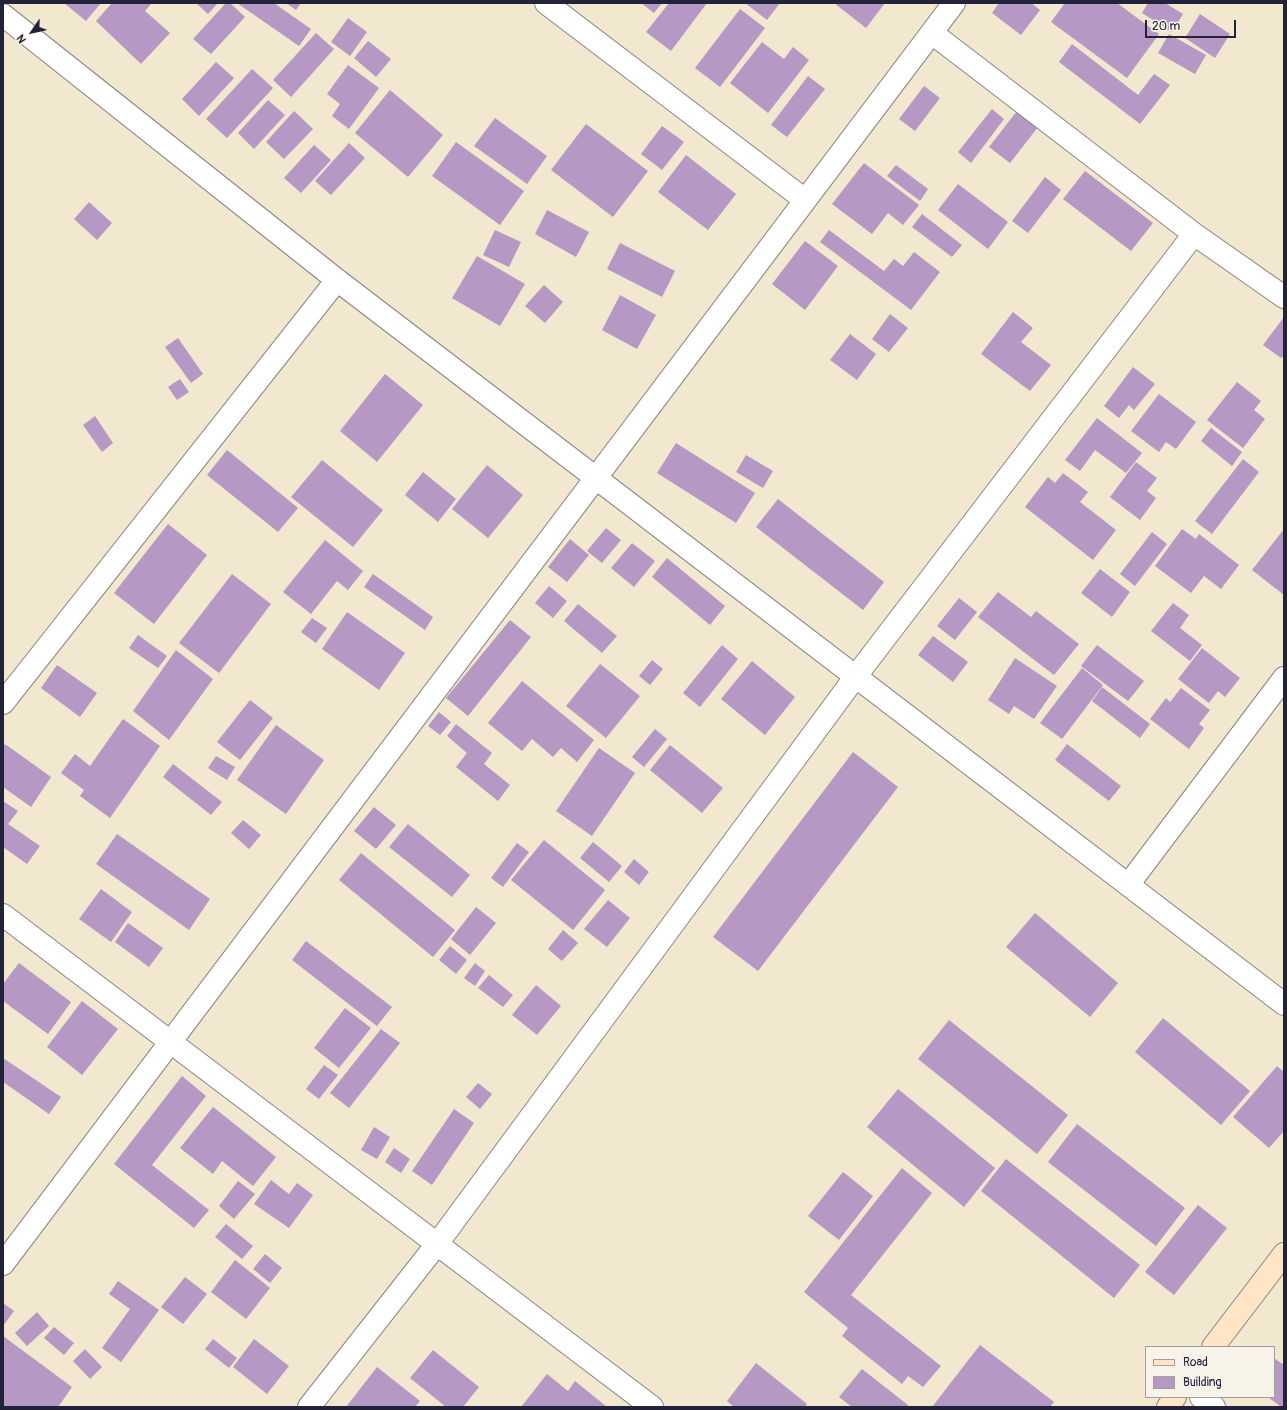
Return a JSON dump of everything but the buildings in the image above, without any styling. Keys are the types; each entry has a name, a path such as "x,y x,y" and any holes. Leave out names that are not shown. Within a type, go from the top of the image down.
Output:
{"street":[{"path":"546,3 805,200"},
{"path":"3,1264 954,3"},
{"path":"3,15 337,280 1284,1004"},
{"path":"932,34 1194,234 1284,297"},
{"path":"308,1407 437,1244 856,676 1194,234"},
{"path":"3,703 337,280"},
{"path":"1128,885 1284,678"},
{"path":"3,915 652,1407"},
{"path":"1214,1346 1284,1254"},
{"path":"1168,1407 1174,1398"},
{"path":"1202,1398 1214,1407"}]}
